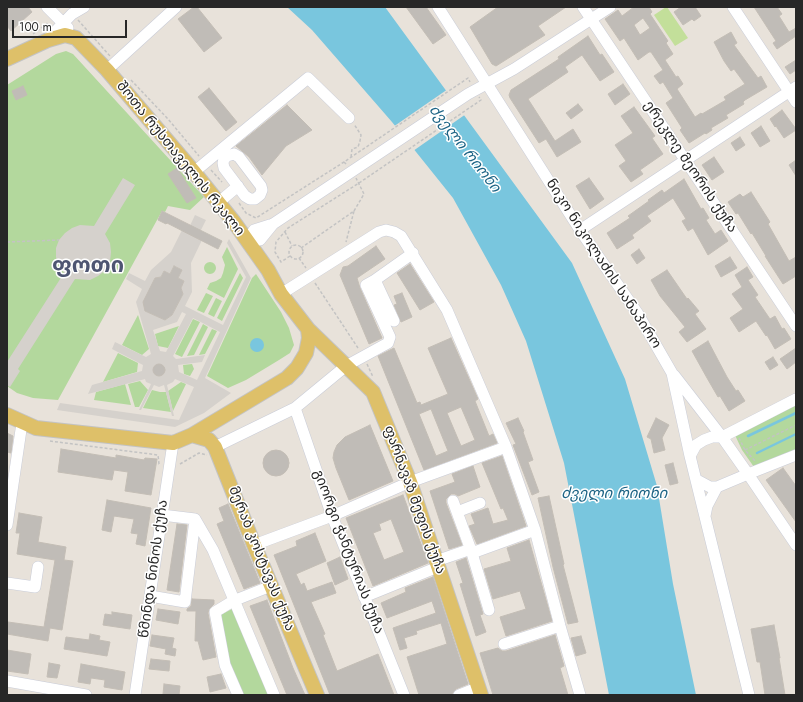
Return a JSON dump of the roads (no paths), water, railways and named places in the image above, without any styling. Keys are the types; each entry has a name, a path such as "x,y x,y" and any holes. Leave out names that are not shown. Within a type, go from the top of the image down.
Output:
{"main road":[{"path":"7,59 48,40 65,35 76,38"},
{"name":"შოთა რუსთაველის რკალი","path":"76,38 111,67 234,222 268,270 282,294 308,329"},
{"path":"7,415 36,428 172,443 192,435 287,378 297,368 306,353 309,338 308,329"},
{"name":"ფარნავაზ მეფის ქუჩა","path":"308,329 373,392 410,482 480,691"},
{"path":"192,435 209,440 214,452"},
{"name":"მერაბ კოსტავას ქუჩა","path":"214,452 317,695"}],"street":[{"path":"47,7 64,23 76,38"},
{"path":"48,40 72,14 84,7"},
{"path":"111,67 176,7"},
{"name":"ნიკო ნიკოლაძის სანაპირო","path":"438,7 580,230 638,314 672,373 690,456"},
{"name":"ერეკლე მეორის ქუჩა","path":"584,7 796,326"},
{"path":"260,233 362,165 471,99 487,84 514,69 610,7"},
{"path":"733,7 793,90 796,102"},
{"path":"194,172 308,78 349,118"},
{"path":"580,230 793,90"},
{"path":"218,203 234,189"},
{"path":"234,222 260,233"},
{"path":"282,294 379,232 386,230 401,236 413,253 447,310 506,447 536,530 560,626 580,695"},
{"path":"260,233 264,265"},
{"path":"214,452 295,408 346,366 388,343 390,337 366,285 413,253"},
{"path":"374,280 394,321"},
{"path":"672,373 722,437 796,545"},
{"path":"750,695 690,456 696,445 704,440 712,437 722,437 796,399"},
{"name":"გიორგი ჭანტურიას ქუჩა","path":"295,408 332,516 404,695"},
{"path":"7,525 22,423"},
{"name":"წმინდა ნინოს ქუჩა","path":"135,695 172,443"},
{"path":"254,545 332,516 410,482 506,447"},
{"path":"697,480 710,487 717,487 796,456"},
{"path":"705,516 707,506 717,487"},
{"path":"453,501 471,551 489,610"},
{"path":"457,512 480,503"},
{"path":"162,515 195,519"},
{"path":"150,596 185,602 195,519"},
{"path":"195,519 212,550 274,695"},
{"path":"364,597 437,564 471,551 536,530"},
{"path":"7,583 35,587 38,567"},
{"path":"238,695 225,665 215,612 234,601 271,586"},
{"path":"504,644 560,626"},
{"path":"7,681 86,695"},
{"path":"459,695 480,691"}],"water":[{"name":"ძველი რიონი","path":"287,7 385,7 572,263 625,379 657,486 673,584 696,695 609,695 564,463 526,341 501,285 453,198 392,122 312,30"},
{"path":"257,338 262,340 264,345 262,350 257,352 252,350 250,345 252,340"}],"waterway":[{"path":"748,436 796,413"},
{"path":"757,453 796,434"}],"district":[{"name":"ფოთი","path":"88,267"}]}
